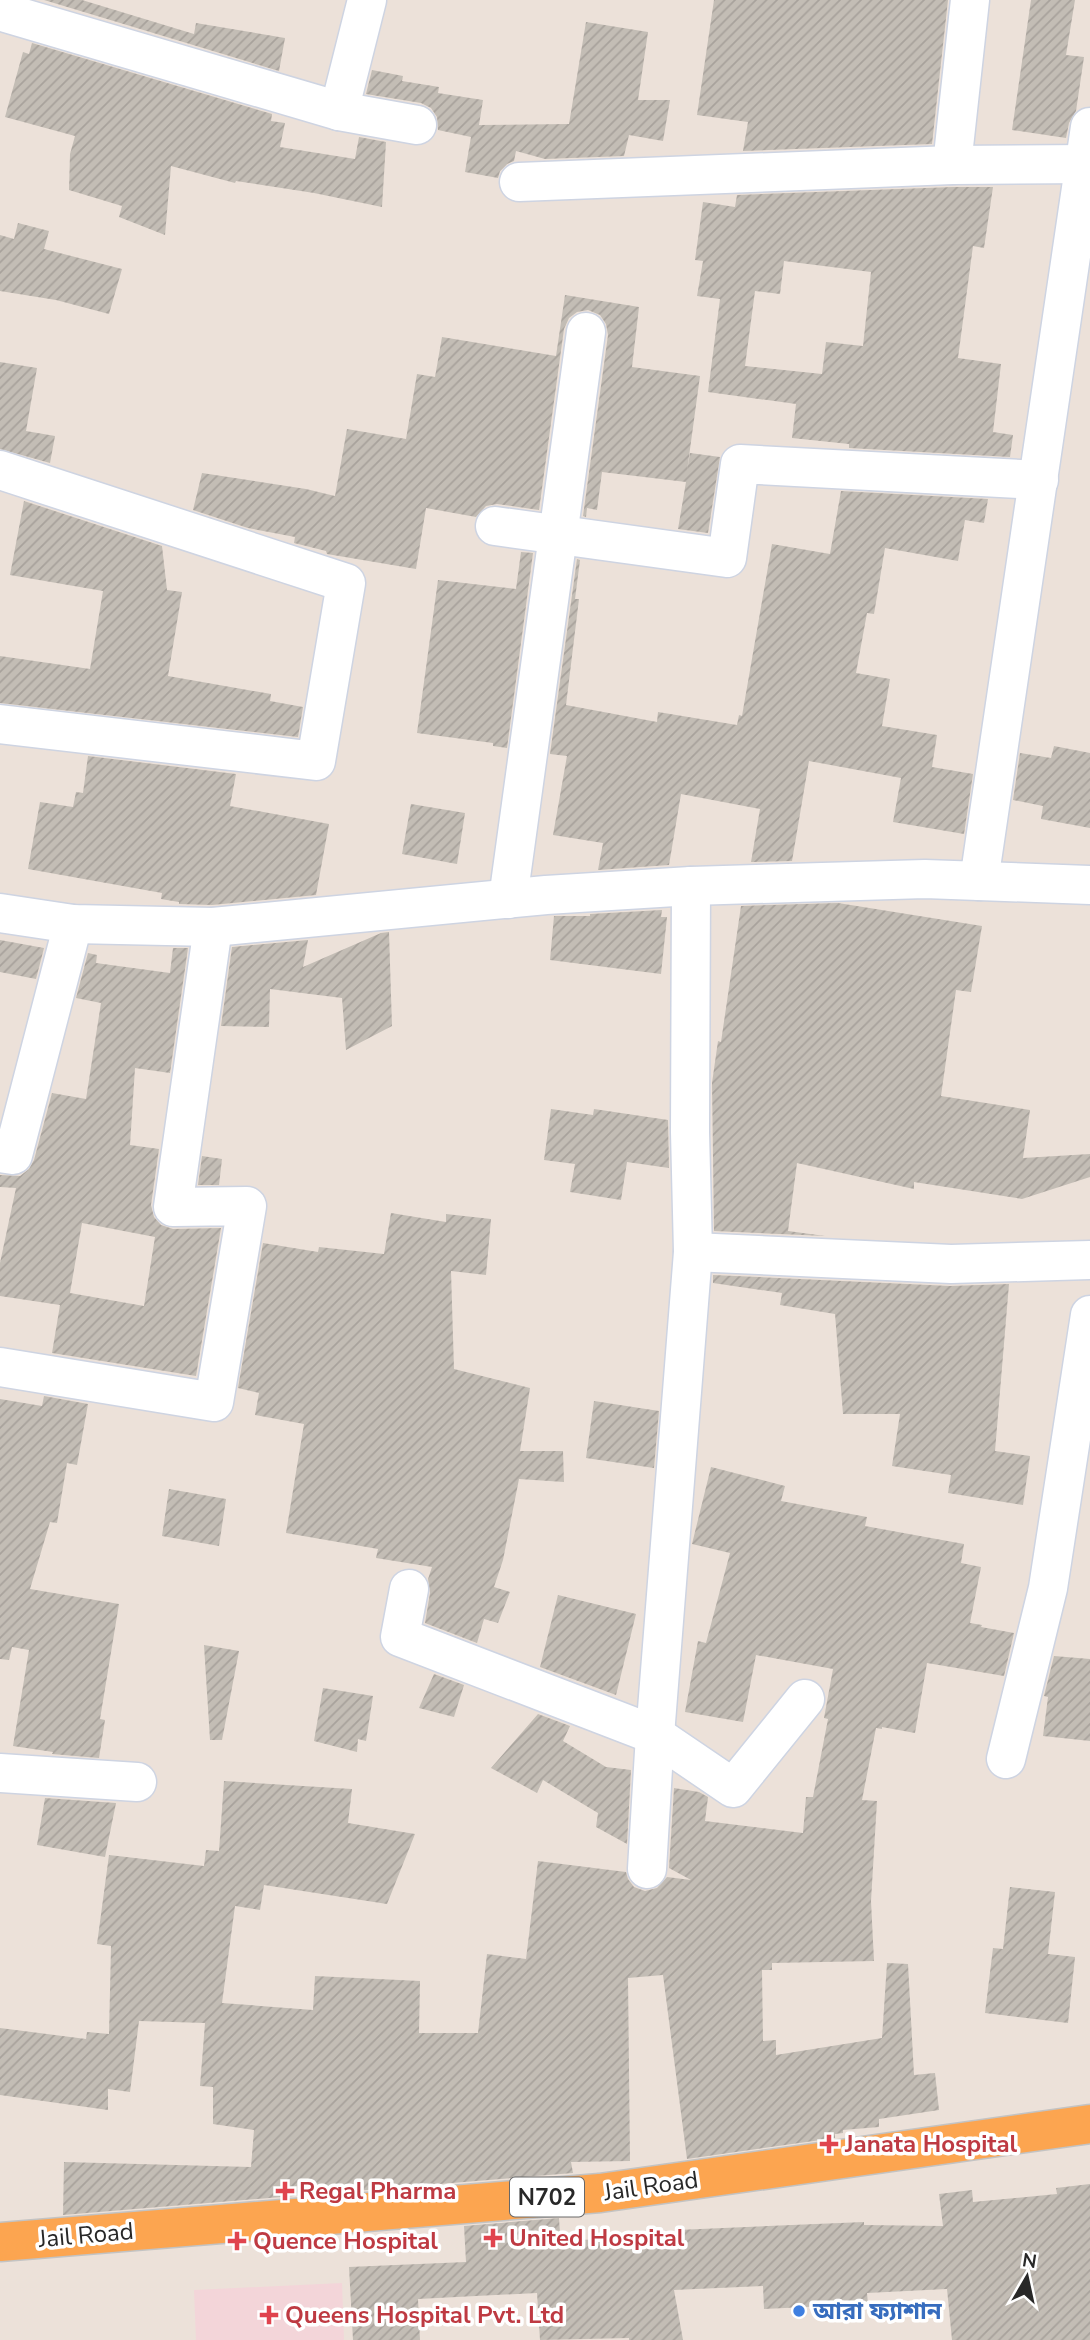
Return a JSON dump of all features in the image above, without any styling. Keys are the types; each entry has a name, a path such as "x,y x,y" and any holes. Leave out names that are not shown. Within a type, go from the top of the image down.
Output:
{"highway":[{"name":"Jail Road","path":"0,2242 600,2193 1090,2124"}],"street":[{"path":"339,111 367,0"},
{"path":"952,165 970,0"},
{"path":"4,11 339,111 417,125"},
{"path":"519,182 952,165 1089,151 979,881"},
{"path":"508,899 586,332"},
{"path":"495,526 727,558 740,464 1039,480"},
{"path":"0,470 346,583 316,761 0,724"},
{"path":"0,913 73,924 213,927 508,899 691,886 925,879 1090,884"},
{"path":"647,1869 693,1252 690,1132 691,886"},
{"path":"0,1153 13,1155 73,924"},
{"path":"0,1367 214,1402 247,1206 173,1207 213,927"},
{"path":"693,1252 951,1264 1090,1260"},
{"path":"1006,1759 1048,1588 1090,1315"},
{"path":"409,1589 400,1637 655,1735 733,1788 805,1699"},
{"path":"0,1773 137,1782"}],"shaded area":[{"name":"Queens Hospital Pvt. Ltd","path":"342,2283 344,2340 196,2340 194,2290"}],"building":[{"path":"44,0 82,0 194,34 196,23 285,38 279,71"},
{"path":"714,0 948,0 932,144 743,151 748,122 697,115"},
{"path":"1031,0 1075,0 1066,55 1084,57 1076,111 1069,123 1066,138 1012,130"},
{"path":"586,22 648,32 638,100 670,100 663,141 629,135 624,156 545,159 516,151 514,161 500,171 498,178 465,172 471,137 438,130 437,117 431,108 421,103 366,94 372,70 403,76 402,81 439,87 438,93 483,100 479,125 569,124"},
{"path":"32,43 272,114 271,121 285,123 280,147 355,159 359,137 386,142 382,207 314,193 236,181 235,183 171,166 165,235 119,217 122,206 69,190 70,154 75,136 5,117 23,52 29,54"},
{"path":"993,187 984,248 973,246 958,358 1001,364 993,432 1013,435 1010,457 849,448 849,444 792,438 796,404 708,392 720,299 697,296 703,261 695,260 703,202 735,207 737,195","holes":["784,261 871,272 863,346 826,342 822,374 745,366 755,291 780,294"]},
{"path":"18,223 49,231 44,249 122,269 109,314 56,300 0,291 0,235 14,239"},
{"path":"565,295 639,307 632,367 700,376 687,471 690,453 720,457 708,533 678,529 686,482 602,472 597,510 587,508 586,517 583,516 608,335 606,324 600,315 588,310 577,312 569,318 564,329 539,510 497,504 486,506 476,517 426,508 416,569 327,554 326,551 294,543 295,537 248,528 193,510 202,473 335,496 347,429 406,439 417,374 435,377 442,337 556,356"},
{"path":"0,362 37,368 26,431 55,436 50,463 0,449"},
{"path":"841,491 988,499 984,523 965,520 958,561 885,548 874,614 867,613 856,673 890,679 882,726 937,735 932,767 973,774 964,834 893,822 901,778 809,761 792,861 751,862 760,809 681,794 669,865 598,870 603,843 553,835 567,756 550,754 577,559 580,560 575,599 579,599 566,705 657,722 658,712 737,725 739,715 742,716 772,544 830,554"},
{"path":"24,501 162,546 167,590 182,592 168,676 271,694 270,701 303,707 298,737 0,703 0,656 90,669 103,591 10,575"},
{"path":"521,552 533,553 507,748 493,746 493,743 417,733 438,580 516,589"},
{"path":"1054,746 1090,753 1090,828 1041,819 1043,806 1013,800 1020,753 1051,758"},
{"path":"88,756 236,774 230,806 329,824 316,895 212,905 179,904 161,899 162,893 28,869 40,802 73,807 76,792 83,793"},
{"path":"411,804 465,813 457,864 402,854"},
{"path":"838,903 982,926 971,992 956,990 941,1096 1030,1110 1023,1158 1090,1154 1090,1177 1022,1199 914,1182 914,1189 797,1163 788,1231 825,1236 714,1231 712,1083 718,1041 721,1042 741,906"},
{"path":"662,910 661,917 667,917 661,974 550,960 554,916"},
{"path":"389,932 392,1026 346,1050 342,998 270,989 269,1027 221,1026 232,947 308,940 303,967"},
{"path":"0,940 44,948 36,979 0,972"},
{"path":"173,948 188,948 170,1073 135,1068 130,1145 159,1149 151,1205 154,1217 161,1225 173,1229 221,1228 196,1376 52,1353 60,1305 0,1296 0,1263 16,1188 0,1187 0,1175 20,1176 29,1169 34,1160 52,1093 86,1099 101,1003 76,998 88,953 97,955 96,963 170,973","holes":["82,1223 155,1237 144,1306 70,1293"]},
{"path":"551,1109 593,1115 594,1109 668,1120 669,1168 627,1162 621,1200 570,1192 575,1164 544,1160"},
{"path":"202,1156 222,1159 219,1185 198,1185"},
{"path":"391,1213 446,1222 446,1214 491,1219 486,1275 451,1271 454,1369 530,1388 520,1451 563,1451 564,1482 519,1479 503,1560 494,1587 510,1592 498,1623 484,1619 477,1643 425,1623 430,1593 428,1579 432,1567 376,1558 378,1549 286,1533 304,1424 255,1415 259,1393 238,1388 263,1243 318,1252 319,1247 384,1254"},
{"path":"713,1275 950,1286 1009,1284 995,1451 1030,1456 1023,1505 948,1493 951,1475 892,1466 900,1414 843,1414 835,1314 780,1305 782,1293 713,1283"},
{"path":"44,1396 88,1404 77,1465 67,1463 57,1523 50,1522 30,1589 119,1604 100,1719 105,1720 99,1758 52,1754 53,1752 13,1746 29,1650 12,1647 9,1660 0,1659 0,1399 42,1406"},
{"path":"594,1401 659,1411 654,1468 586,1458"},
{"path":"711,1467 785,1486 781,1501 867,1517 865,1526 964,1544 961,1563 981,1567 970,1623 1014,1633 1004,1676 927,1663 915,1733 876,1728 862,1800 877,1801 871,1901 874,1961 772,1963 772,1970 762,1970 763,2041 776,2040 776,2055 882,2038 887,1963 908,1964 914,2075 935,2073 939,2110 879,2119 879,2127 843,2130 843,2133 835,2134 835,2138 687,2159 663,1975 628,1978 630,2161 571,2162 573,2173 63,2215 64,2162 251,2167 254,2130 213,2124 213,2087 200,2086 205,2023 139,2021 130,2092 108,2089 108,2110 0,2095 0,2028 86,2039 87,2032 109,2034 111,1946 97,1944 109,1855 204,1866 206,1850 219,1851 224,1781 352,1789 348,1823 415,1834 387,1904 264,1885 260,1910 235,1906 222,2003 313,2010 315,1976 420,1981 419,2033 478,2033 487,1954 526,1959 538,1861 626,1872 634,1887 645,1891 657,1888 667,1877 691,1880 669,1868 674,1788 699,1792 708,1797 705,1821 803,1833 806,1797 813,1797 828,1719 824,1718 833,1669 756,1655 743,1722 685,1712 698,1641 706,1643 730,1553 692,1544"},
{"path":"169,1489 226,1499 219,1546 162,1536"},
{"path":"558,1595 636,1614 616,1695 540,1667"},
{"path":"204,1645 239,1651 222,1740 210,1740"},
{"path":"1054,1656 1090,1659 1090,1741 1043,1736 1048,1697 1044,1696"},
{"path":"434,1674 464,1685 454,1717 419,1708"},
{"path":"323,1688 373,1696 366,1741 358,1739 357,1752 314,1741"},
{"path":"538,1714 570,1726 563,1741 606,1767 631,1770 627,1844 596,1827 598,1813 543,1780 537,1793 491,1768"},
{"path":"45,1798 116,1803 105,1857 37,1845"},
{"path":"1010,1887 1055,1892 1048,1954 1075,1957 1068,2023 985,2013 993,1948 1003,1949"},
{"path":"1090,2184 1090,2340 952,2340 947,2289 867,2293 868,2304 764,2309 763,2286 674,2290 683,2340 540,2340 537,2293 418,2299 420,2340 353,2340 349,2267 466,2262 464,2226 559,2218 560,2234 580,2233 581,2240 677,2235 677,2230 864,2222 864,2225 943,2226 939,2194 972,2190 973,2202 1057,2194 1056,2188"}],"place":[{"name":"Janata Hospital","path":"829,2144"},
{"name":"Regal Pharma","path":"285,2191"},
{"name":"United Hospital","path":"493,2238"},
{"name":"Quence Hospital","path":"237,2241"},
{"name":"আরা ফ্যাশান","path":"799,2311"},
{"name":"Queens Hospital Pvt. Ltd","path":"269,2315"}]}
